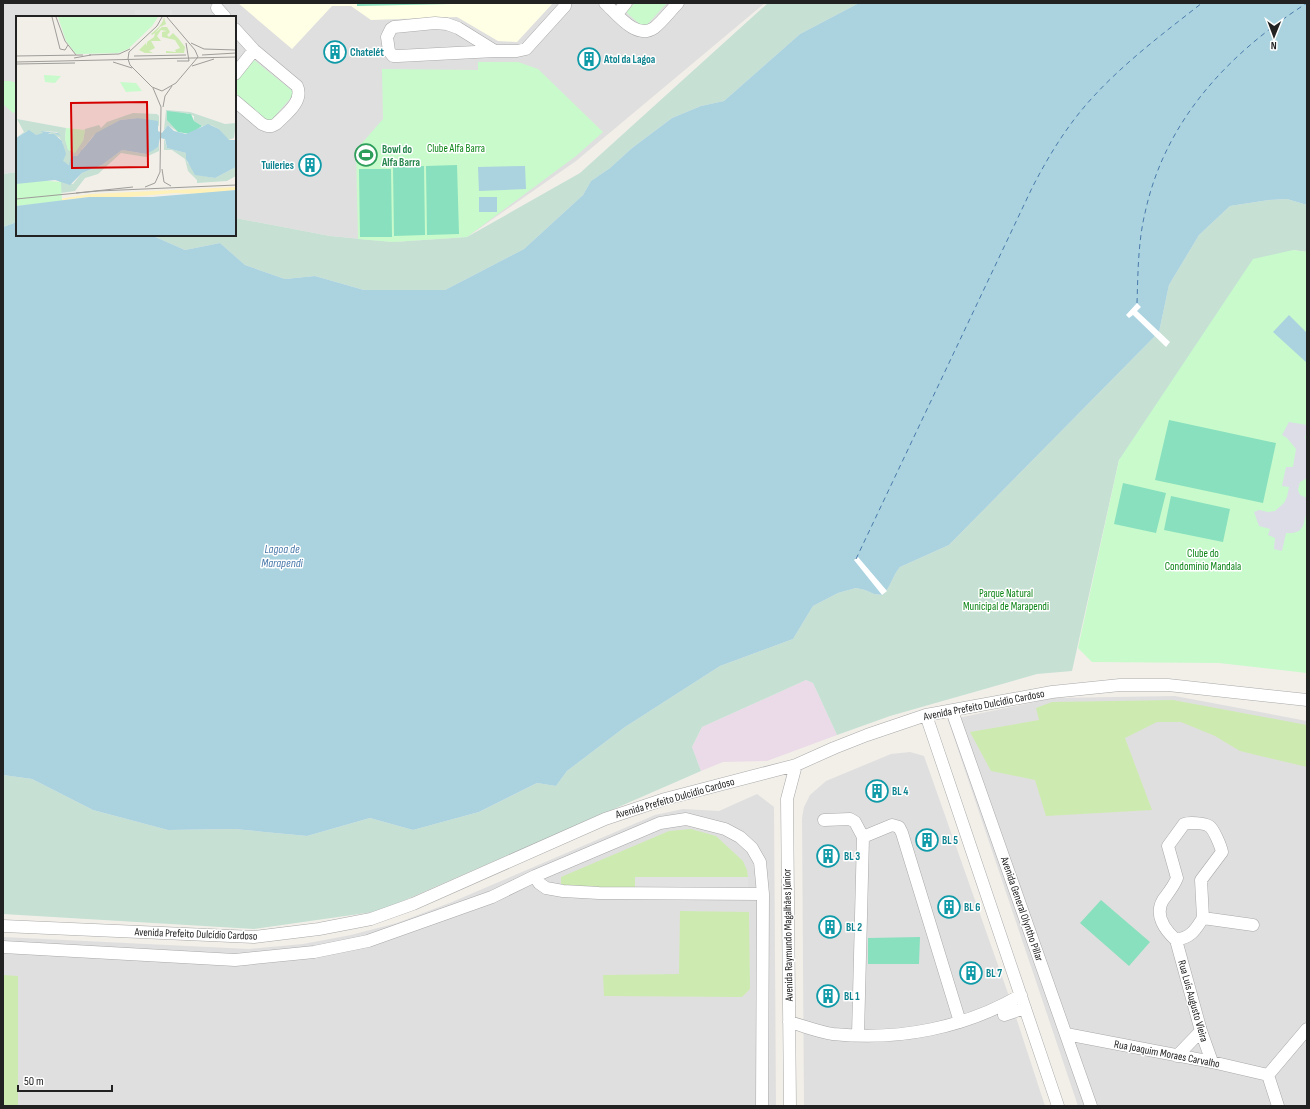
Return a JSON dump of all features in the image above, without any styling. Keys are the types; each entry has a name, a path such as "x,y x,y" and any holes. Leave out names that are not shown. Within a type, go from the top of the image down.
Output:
{"street":[{"path":"605,3 632,28 641,31 648,31 654,27 678,3"},
{"path":"617,14 626,3"},
{"path":"495,51 458,28 447,24 435,23 394,27 387,36 388,51 394,56 518,51 526,48 567,4"},
{"path":"236,30 254,50 297,86 300,91 300,97 281,119 272,126 262,124 236,102"},
{"path":"236,73 254,50"},
{"name":"Avenida Prefeito Dulcídio Cardoso","path":"3,926 254,937 319,929 371,919 413,904 605,819 665,799 796,765 854,740 926,716 1052,692 1120,685 1168,685 1307,700"},
{"name":"Avenida General Olyntho Pillar","path":"952,711 1091,1106"},
{"path":"926,716 1058,1106"},
{"name":"Avenida Raymundo Magalhães Júnior","path":"790,1106 787,799 796,765"},
{"name":"Avenida Prefeito Dulcídio Cardoso","path":"3,948 235,960 314,952 368,940 492,897 535,876 660,823 686,819 725,829 740,837 752,848 760,862 763,894"},
{"path":"824,820 850,819 855,822 863,837 858,1035"},
{"name":"Rua Luís Augusto Vieira","path":"1203,918 1201,880 1221,855 1222,850 1210,826 1186,823 1181,826 1168,846 1177,878 1160,908 1162,923 1165,930 1176,940 1201,1031 1212,1062"},
{"path":"863,837 892,825 899,827 960,1022"},
{"path":"535,876 539,883 546,888 563,891 763,894 762,1106"},
{"path":"1176,940 1189,936 1203,918 1253,925"},
{"path":"789,1022 832,1034 877,1036 904,1034 960,1022 1001,1006 1021,995"},
{"path":"1004,1015 1025,1008"},
{"path":"1278,1106 1268,1075 1307,1029"},
{"path":"1177,1056 1201,1031"},
{"name":"Rua Joaquim Moraes Carvalho","path":"1066,1034 1212,1062 1268,1075"}],"shaded area":[{"path":"3,3 765,3 576,161 467,237 393,242 330,236 236,218 236,16 16,16 16,172 3,174"},
{"path":"238,3 553,3 517,42 498,41 457,17 371,20 351,6 332,6 292,49"},
{"path":"135,10 172,10 172,16 135,16"},
{"path":"1289,422 1307,425 1305,437 1307,443 1307,478 1300,482 1298,490 1300,495 1307,498 1307,511 1303,526 1299,531 1286,533 1282,551 1274,549 1275,538 1268,535 1270,529 1259,526 1254,512 1259,510 1268,512 1275,511 1284,503 1287,497 1289,487 1282,486 1286,467 1293,467 1296,449 1287,438 1282,435"},
{"path":"806,680 813,683 837,735 767,761 723,762 701,771 692,747 702,727"},
{"path":"1175,696 1307,721 1307,1106 1078,1106 948,720 1054,698"},
{"path":"910,752 924,756 1010,999 1045,1106 804,1106 802,818 804,807 810,795 826,781 891,754"},
{"path":"757,794 774,807 776,1106 3,1106 3,937 249,949 303,944 351,935 397,923 452,902 655,815 683,809 719,811"},
{"path":"635,877 748,877 748,888 635,887"}],"green space":[{"path":"357,3 451,3 451,4 357,6"},
{"path":"635,3 667,3 644,28 626,12"},
{"path":"768,3 859,3 800,34 724,101 701,106 672,118 632,148 610,168 591,181 583,195 524,249 445,290 364,290 315,276 285,279 245,265 220,243 185,250 153,236 236,236 236,218 330,236 393,242 467,237 580,173"},
{"path":"254,60 295,93 268,124 236,98 236,81"},
{"name":"Clube Alfa Barra","path":"478,62 518,62 538,69 603,132 576,156 467,237 393,242 358,239 356,150 383,119 382,69 478,70"},
{"path":"3,81 16,83 16,112 13,113 3,104"},
{"path":"457,165 459,234 427,235 426,166"},
{"path":"424,166 425,235 394,236 393,167"},
{"path":"359,169 391,169 392,237 360,237"},
{"path":"16,172 16,222 3,227 3,174"},
{"name":"Parque Natural Municipal de Marapendi","path":"1287,199 1307,205 1307,252 1293,250 1119,460 1072,671 1037,674 890,716 837,735 813,683 806,680 702,727 692,747 701,771 380,911 254,929 3,914 3,775 32,779 93,810 168,830 234,829 307,836 370,818 413,830 479,812 537,783 556,786 567,771 625,727 720,666 793,639 813,606 838,593 856,588 882,595 900,567 949,545 1159,332 1169,285 1199,235 1230,206 1269,200"},
{"name":"Clube do Condomínio Mandala","path":"1293,250 1307,252 1307,673 1219,663 1092,662 1078,648 1119,460 1253,259"},
{"path":"1169,420 1276,443 1263,503 1155,480"},
{"path":"1123,483 1166,493 1156,533 1114,524"},
{"path":"1171,496 1230,509 1223,542 1164,530"},
{"path":"1173,700 1307,725 1307,767 1240,751 1215,736 1181,722 1157,722 1125,738 1152,810 1046,816 1035,780 991,771 970,732 1039,720 1036,708 1052,702"},
{"path":"691,829 716,836 743,861 748,877 636,877 635,887 561,887 561,877 669,831"},
{"path":"1101,900 1150,942 1129,966 1080,923"},
{"path":"680,911 749,912 750,989 742,997 604,996 603,975 679,974"},
{"path":"920,937 919,964 868,964 868,938"},
{"path":"3,975 18,976 18,1106 3,1106"}],"water":[{"name":"Lagoa de Marapendi","path":"859,3 1307,3 1307,205 1287,199 1269,200 1230,206 1199,235 1169,285 1159,332 949,545 900,567 882,595 856,588 838,593 813,606 793,639 720,666 625,727 567,771 556,786 537,783 479,812 413,830 370,818 307,836 234,829 168,830 93,810 32,779 3,775 3,227 16,222 16,236 153,236 185,250 220,243 245,265 285,279 315,276 364,290 445,290 524,249 583,195 591,181 610,168 632,148 672,118 701,106 724,101 800,34"},
{"path":"525,166 526,189 479,191 478,167"},
{"path":"479,197 497,197 497,212 479,212"},
{"path":"1289,315 1307,333 1307,363 1273,332"}],"pier":[{"path":"1137,303 1141,307 1137,311 1170,342 1166,347 1133,315 1129,318 1126,315"},
{"path":"858,557 887,591 882,595 854,560"}],"ferry route":[{"path":"856,559 1032,188 1052,152 1075,118 1105,84 1146,48 1202,3"},
{"path":"1137,303 1141,235 1145,213 1155,179 1168,148 1184,119 1204,92 1227,67 1278,23 1307,3"}],"place":[{"name":"Chatelét","path":"335,52"},
{"name":"Atol da Lagoa","path":"589,59"},
{"name":"Bowl do Alfa Barra","path":"366,155"},
{"name":"Tuileries","path":"310,165"},
{"name":"BL 4","path":"877,791"},
{"name":"BL 5","path":"927,840"},
{"name":"BL 3","path":"828,856"},
{"name":"BL 6","path":"949,907"},
{"name":"BL 2","path":"830,927"},
{"name":"BL 7","path":"971,973"},
{"name":"BL 1","path":"828,996"}]}
